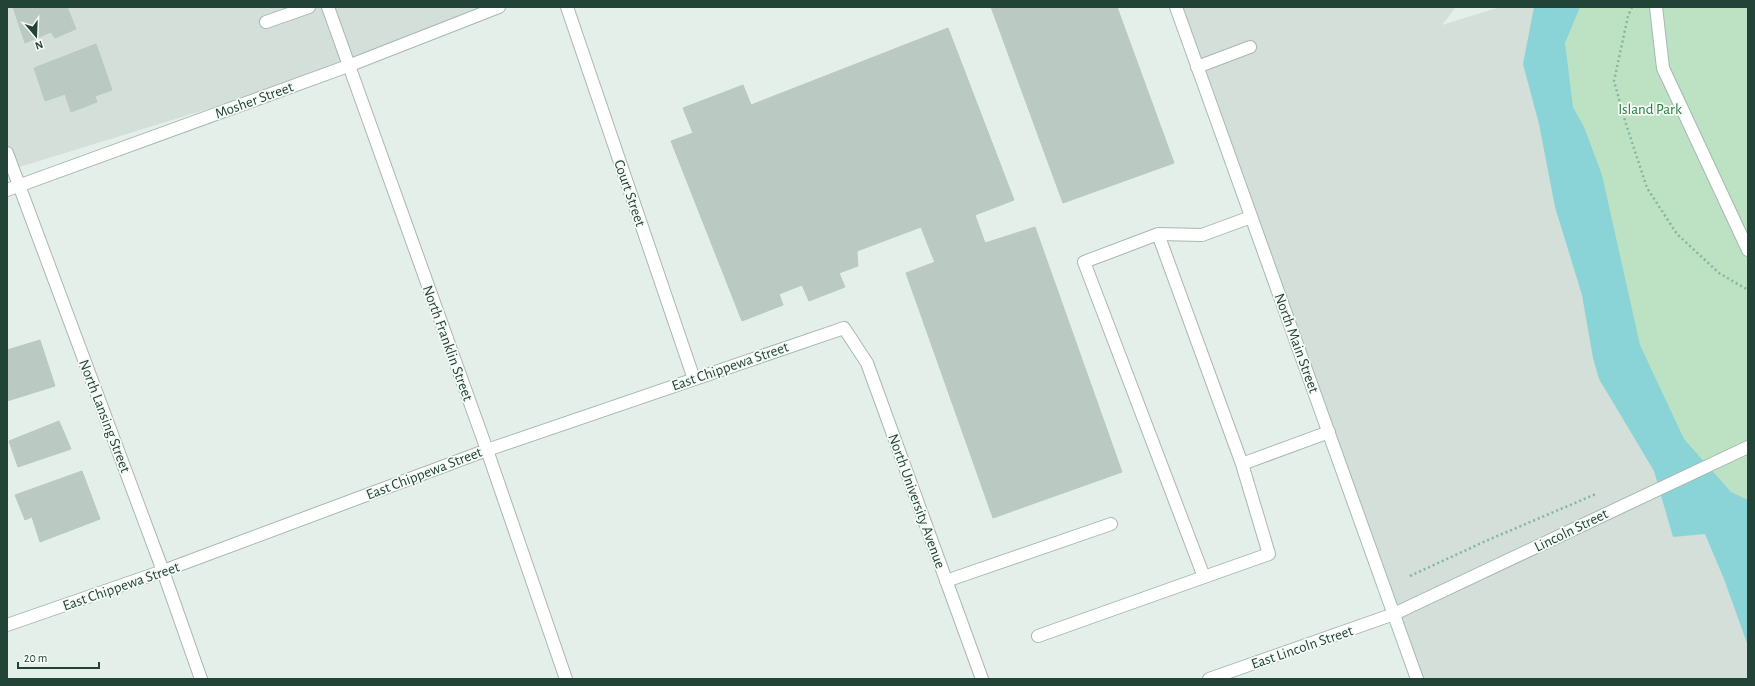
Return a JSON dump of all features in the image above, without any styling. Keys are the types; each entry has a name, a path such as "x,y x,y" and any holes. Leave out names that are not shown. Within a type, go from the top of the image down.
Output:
{"street":[{"path":"266,22 308,7"},
{"name":"North Franklin Street","path":"328,7 487,450 566,679"},
{"name":"Mosher Street","path":"13,188 348,66 499,7"},
{"name":"Court Street","path":"566,7 694,379"},
{"name":"North Main Street","path":"1176,7 1416,679"},
{"path":"1656,7 1663,68 1748,250"},
{"path":"1197,67 1250,47"},
{"name":"North Lansing Street","path":"7,153 13,188 163,571 202,679"},
{"path":"1204,577 1084,262 1158,234 1202,235 1251,217"},
{"path":"1038,636 1268,554 1242,464 1158,234"},
{"name":"East Chippewa Street","path":"7,625 163,571 487,450 844,328"},
{"name":"North University Avenue","path":"844,328 867,363 982,679"},
{"path":"1242,464 1329,432"},
{"name":"Lincoln Street","path":"1394,614 1556,539 1621,506 1744,448"},
{"path":"946,581 1112,524"},
{"name":"East Lincoln Street","path":"1209,679 1394,614"}],"path":[{"path":"1632,7 1628,16 1614,81 1626,124 1647,188 1677,234 1719,273 1748,290"},
{"path":"1410,576 1488,540 1597,494"}],"shaded area":[{"path":"7,7 499,7 348,66 13,169 7,153"},
{"path":"1170,7 1456,7 1442,25 1500,7 1545,7 1748,606 1748,679 1417,679 1210,104"}],"green space":[{"name":"Island Park","path":"1545,7 1748,7 1748,583 1620,373"}],"water":[{"path":"1534,7 1580,7 1565,43 1573,107 1584,127 1602,175 1640,345 1684,439 1731,492 1748,500 1748,646 1724,579 1705,534 1673,537 1654,471 1599,379 1593,358 1582,295 1555,207 1539,124 1523,64"}],"building":[{"path":"13,7 67,7 76,29 55,38 51,32 25,43"},
{"path":"991,7 1117,7 1174,163 1063,203"},
{"path":"948,28 1014,200 975,215 985,243 935,263 921,227 857,251 858,266 839,273 845,287 809,301 802,285 779,294 783,305 742,321 671,141 693,133 683,108 743,85 751,105"},
{"path":"96,44 112,90 95,96 97,102 71,112 65,94 45,101 34,68"},
{"path":"1035,227 1122,472 993,518 906,273 985,243"},
{"path":"40,340 55,386 7,401 7,350"},
{"path":"59,421 71,449 18,467 9,441"},
{"path":"82,471 100,519 40,542 32,517 25,520 15,495"}]}
